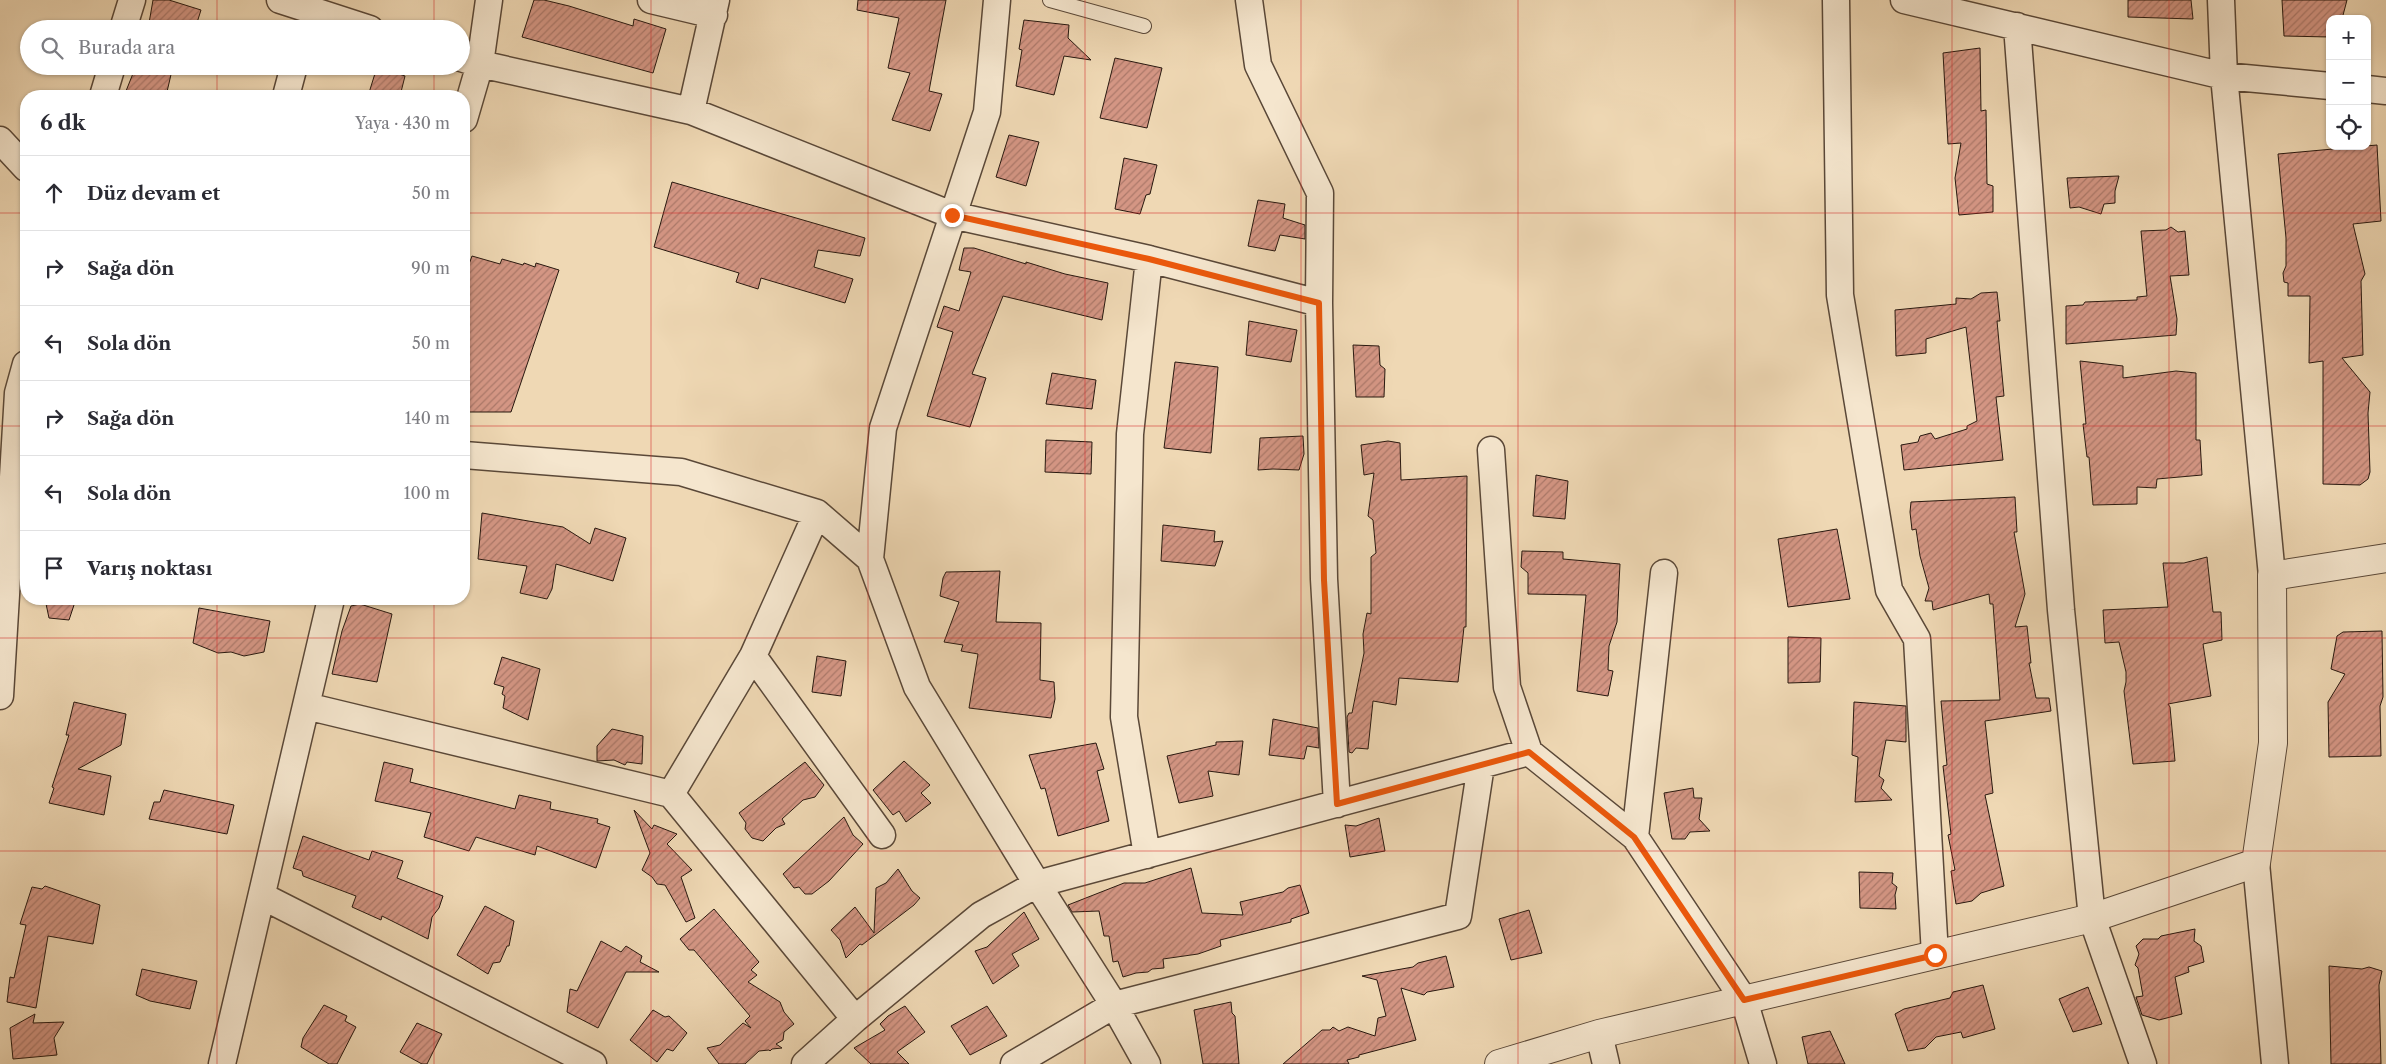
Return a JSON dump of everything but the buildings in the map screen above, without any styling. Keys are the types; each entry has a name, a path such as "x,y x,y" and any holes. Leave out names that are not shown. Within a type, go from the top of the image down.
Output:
{"street":[{"path":"126,20 132,0"},
{"path":"280,0 307,13 335,20"},
{"path":"489,0 471,61 690,110 952,215 1149,259 1319,303"},
{"path":"651,0 715,8 690,110"},
{"path":"997,0 987,112 883,428 870,559 917,687 1114,1005 1146,1064"},
{"path":"1249,0 1258,66 1320,193 1319,303 1324,580 1337,804"},
{"path":"1836,0 1840,294 1889,590 1917,639 1935,955"},
{"path":"1904,0 1966,7 2017,26 2224,76 2326,86"},
{"path":"2221,0 2224,76 2272,576 2274,743 2256,864 2275,1064"},
{"path":"2017,26 2061,610 2092,918 2143,1064"},
{"path":"104,90 109,75"},
{"path":"288,90 292,75"},
{"path":"468,90 469,75"},
{"path":"2371,90 2386,91"},
{"path":"0,140 20,162"},
{"path":"1147,854 1124,717 1130,434 1149,259"},
{"path":"0,696 20,421"},
{"path":"1491,450 1507,687 1529,752 1634,837 1744,1000 1763,1064"},
{"path":"470,455 681,472 817,514 870,559"},
{"path":"671,794 753,656 817,514"},
{"path":"2272,576 2386,558"},
{"path":"1634,837 1664,573"},
{"path":"222,1064 330,605"},
{"path":"753,656 882,835"},
{"path":"306,706 671,794 854,1019"},
{"path":"805,1064 854,1019 981,915 1038,884 1529,752"},
{"path":"1014,1064 1114,1005 1458,916 1481,765"},
{"path":"1499,1064 1599,1034 2092,918 2256,864"},
{"path":"262,896 593,1064"},
{"path":"1599,1034 1606,1064"}],"lane":[{"path":"1050,0 1144,26"}],"route":[{"path":"952,215 1149,259 1319,303 1324,580 1337,804 1529,752 1634,837 1744,1000 1935,955"}]}
